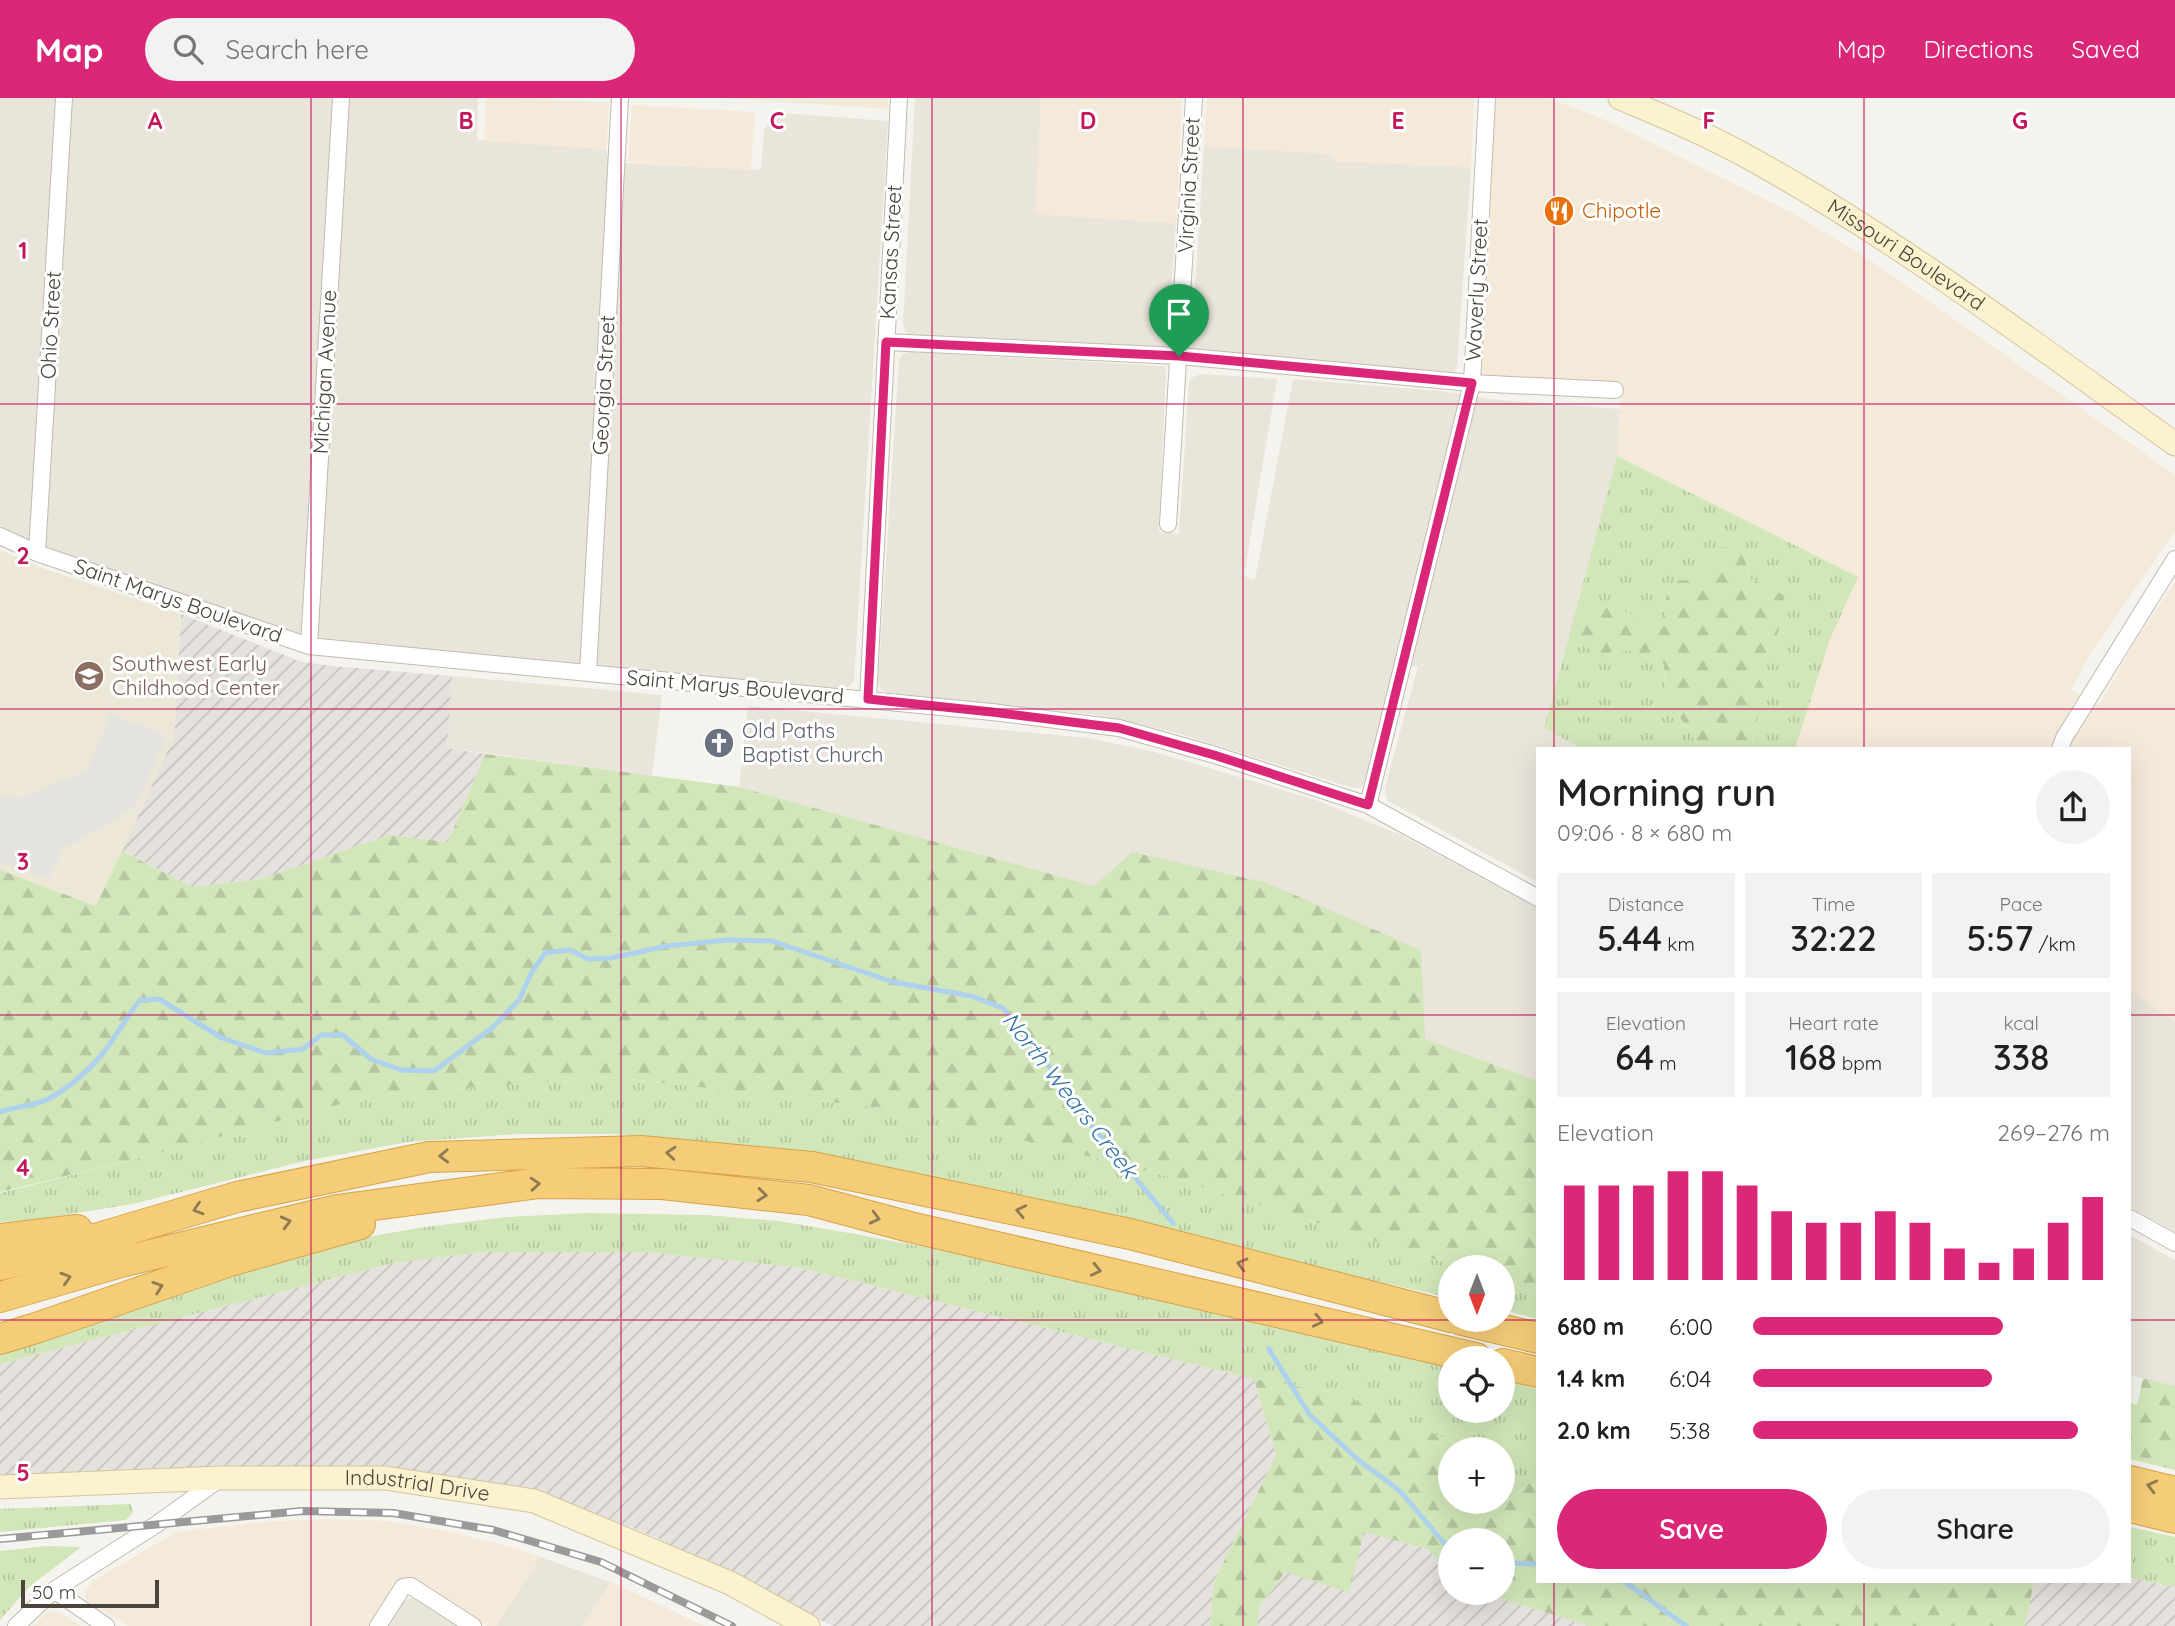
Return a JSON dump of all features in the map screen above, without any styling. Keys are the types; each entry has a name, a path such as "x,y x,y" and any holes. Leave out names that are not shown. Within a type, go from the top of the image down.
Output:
{"highway":[{"path":"0,1265 48,1254 237,1197 429,1157 641,1150 812,1167 1130,1234 1438,1314"},
{"path":"0,1297 121,1262 337,1210 539,1183 662,1184 809,1200 910,1227 1438,1349"},
{"path":"0,1339 230,1261 500,1187"},
{"path":"0,1238 154,1222"},
{"path":"1513,1332 1536,1338"},
{"path":"1515,1367 1536,1372"},
{"path":"2131,1481 2175,1492"},
{"path":"2131,1507 2175,1518"}],"main road":[{"name":"Missouri Boulevard","path":"1620,98 1691,128 1746,156 1899,247 2175,444"},
{"name":"Industrial Drive","path":"0,1487 221,1478 385,1478 534,1501 730,1583 808,1626"}],"street":[{"name":"Ohio Street","path":"37,553 64,98"},
{"name":"Michigan Avenue","path":"309,646 341,98"},
{"name":"Georgia Street","path":"588,673 620,98"},
{"name":"Kansas Street","path":"868,699 899,98"},
{"name":"Virginia Street","path":"1168,524 1194,98"},
{"name":"Waverly Street","path":"1368,805 1472,383 1487,98"},
{"path":"886,342 1179,356 1472,383 1615,390"},
{"name":"Saint Marys Boulevard","path":"0,536 37,553 309,646 868,699 1119,728 1214,755 1368,805 1536,897"},
{"path":"2061,747 2175,559"},
{"path":"2131,1219 2175,1243"},
{"path":"16,1626 54,1590 157,1524 221,1478"},
{"path":"378,1626 403,1587 411,1586 473,1626"},
{"path":"54,1590 106,1626"}],"shaded area":[{"path":"0,98 478,98 477,140 606,149 609,162 761,170 764,129 771,119 782,113 888,121 854,681 848,687 834,688 363,643 297,634 50,551 0,527"},
{"path":"486,98 609,103 606,149 484,141"},
{"path":"721,98 888,98 887,109"},
{"path":"915,98 1041,98 1036,214 1176,223 1166,350 913,337 906,333 903,325"},
{"path":"1041,98 1182,98 1176,223 1035,214"},
{"path":"1207,98 1474,98 1471,167 1333,161 1332,154 1204,146"},
{"path":"1496,98 1547,98 1606,120 1793,213 1876,264 2175,475 2175,531 2089,656 2071,690 2099,705 2138,637 2175,582 2175,1022 2131,991 2131,747 1796,747 1830,638 1858,577 1617,456 1622,382 1486,375 1480,365"},
{"path":"632,105 755,112 751,170 628,162"},
{"path":"1204,146 1333,154 1333,161 1471,167 1457,366 1454,373 1191,352"},
{"path":"910,352 1164,366 1166,373 1159,532 1179,534 1189,382 1201,374 1277,379 1244,576 1255,580 1293,379 1441,391 1488,399 1620,409 1617,456 1544,728 1578,747 1536,747 1536,881 1388,801 1385,791 1387,780 1418,667 1395,661 1365,783 1360,788 1177,733 1099,715 889,693 882,690 878,684 899,360 903,354"},
{"name":"Southwest Early Childhood Center","path":"0,550 45,569 181,614 174,737 97,906 0,870"},
{"path":"181,614 299,661 452,676 447,748 485,754 448,842 389,835 262,879 192,887 122,851 174,737"},
{"path":"452,676 662,695 652,776 447,748"},
{"path":"748,706 1088,738 1155,752 1316,800 1401,835 1536,907 1536,1080 1425,1039 1094,886 739,787"},
{"path":"111,714 167,736 134,808 63,849 48,878 0,862 0,797 21,799 87,770"},
{"path":"2131,991 2175,1022 2175,1232 2131,1208"},
{"path":"2131,1236 2175,1260 2175,1386 2131,1375"},
{"path":"484,1252 643,1252 796,1267 1254,1379 1276,1455 1214,1582 1210,1626 832,1626 657,1538 589,1511 530,1492 0,1478 0,1364 393,1263"},
{"path":"325,1519 388,1521 451,1532 540,1557 496,1626 487,1626 416,1579 405,1579 394,1586 370,1626 128,1626 86,1600 85,1592 93,1581 176,1532 261,1522"},
{"path":"1364,1532 1428,1549 1438,1561 1438,1605 1515,1605 1515,1603 1589,1626 1257,1626 1260,1606 1285,1572"},
{"path":"540,1557 611,1582 583,1626 496,1626"},
{"path":"2131,1578 2175,1587 2175,1626 2025,1626 2034,1583 2131,1583"},
{"path":"611,1582 704,1626 583,1626"},
{"path":"411,1598 425,1601 464,1626 388,1626 403,1601"},
{"path":"51,1611 59,1612 81,1626 33,1626"}],"green space":[{"path":"1617,456 1858,577 1830,639 1796,747 1753,747 1752,731 1768,695 1755,672 1778,632 1764,584 1748,579 1746,558 1715,548 1703,581 1666,597 1668,626 1608,607 1575,613"},
{"path":"1735,547 1746,558 1748,579 1764,584 1785,596 1778,632 1755,672 1768,695 1752,731 1753,747 1700,747 1665,695 1664,664 1632,650 1602,654 1568,639 1575,613 1608,607 1668,626 1666,597 1675,580 1703,581 1715,548"},
{"path":"1568,639 1602,654 1632,650 1664,664 1665,695 1700,747 1578,747 1544,728"},
{"path":"485,754 739,787 1094,886 1132,852 1267,883 1421,950 1425,1039 1536,1080 1536,1293 1516,1286 1516,1255 1438,1255 1438,1260 1163,1175 900,1110 611,1077 374,1095 152,1155 0,1192 0,870 96,906 122,851 192,887 262,879 389,835 448,842"},
{"path":"611,1077 900,1110 1163,1175 1438,1260 1438,1295 1157,1232 739,1146 615,1134 518,1134 407,1142 305,1161 133,1204 33,1220 0,1222 0,1193 374,1095"},
{"path":"585,1213 706,1215 779,1221 951,1252 1117,1289 1438,1365 1438,1423 1515,1423 1515,1383 1536,1388 1536,1488 1515,1475 1515,1437 1442,1437 1339,1394 1254,1379 796,1267 643,1252 484,1252 393,1263 0,1364 0,1355 257,1266 346,1241 418,1228 506,1217"},
{"path":"1516,1286 1536,1293 1536,1318 1516,1313"},
{"path":"2143,1378 2175,1386 2175,1470 2131,1459 2131,1403 2137,1405"},
{"path":"1254,1379 1339,1394 1442,1437 1438,1437 1438,1514 1515,1514 1515,1475 1536,1488 1536,1583 2034,1583 2025,1626 1589,1626 1515,1603 1515,1528 1438,1528 1438,1561 1428,1549 1364,1532 1349,1592 1285,1572 1260,1606 1257,1626 1210,1626 1214,1582 1276,1455"},
{"path":"131,1504 133,1512 126,1520 0,1532 0,1509"},
{"path":"2131,1527 2175,1537 2175,1587 2131,1578"},
{"path":"47,1546 81,1547 29,1587 0,1620 0,1551"}],"waterway":[{"name":"North Wears Creek","path":"0,1112 42,1102 73,1083 103,1053 140,1000 159,999 222,1038 266,1053 303,1049 321,1035 343,1035 371,1059 401,1070 434,1071 492,1028 519,1000 532,972 545,953 570,950 588,959 611,958 667,946 729,940 772,941 893,982 971,996 1003,1008 1090,1124 1173,1223"},
{"name":"North Wears Creek","path":"1269,1349 1309,1414 1356,1458 1400,1491 1438,1536"},
{"name":"North Wears Creek","path":"1515,1563 1536,1564"},
{"name":"North Wears Creek","path":"1626,1583 1686,1626"}],"railway":[{"path":"0,1539 302,1511 393,1513 493,1530 601,1562 732,1626"}],"place":[{"name":"Chipotle","path":"1559,211"},
{"name":"Southwest Early Childhood Center","path":"89,676"},
{"name":"Old Paths Baptist Church","path":"719,743"}],"route":[{"path":"886,342 1179,356 1472,383 1368,805 1214,755 1119,728 868,699 886,342"}]}
